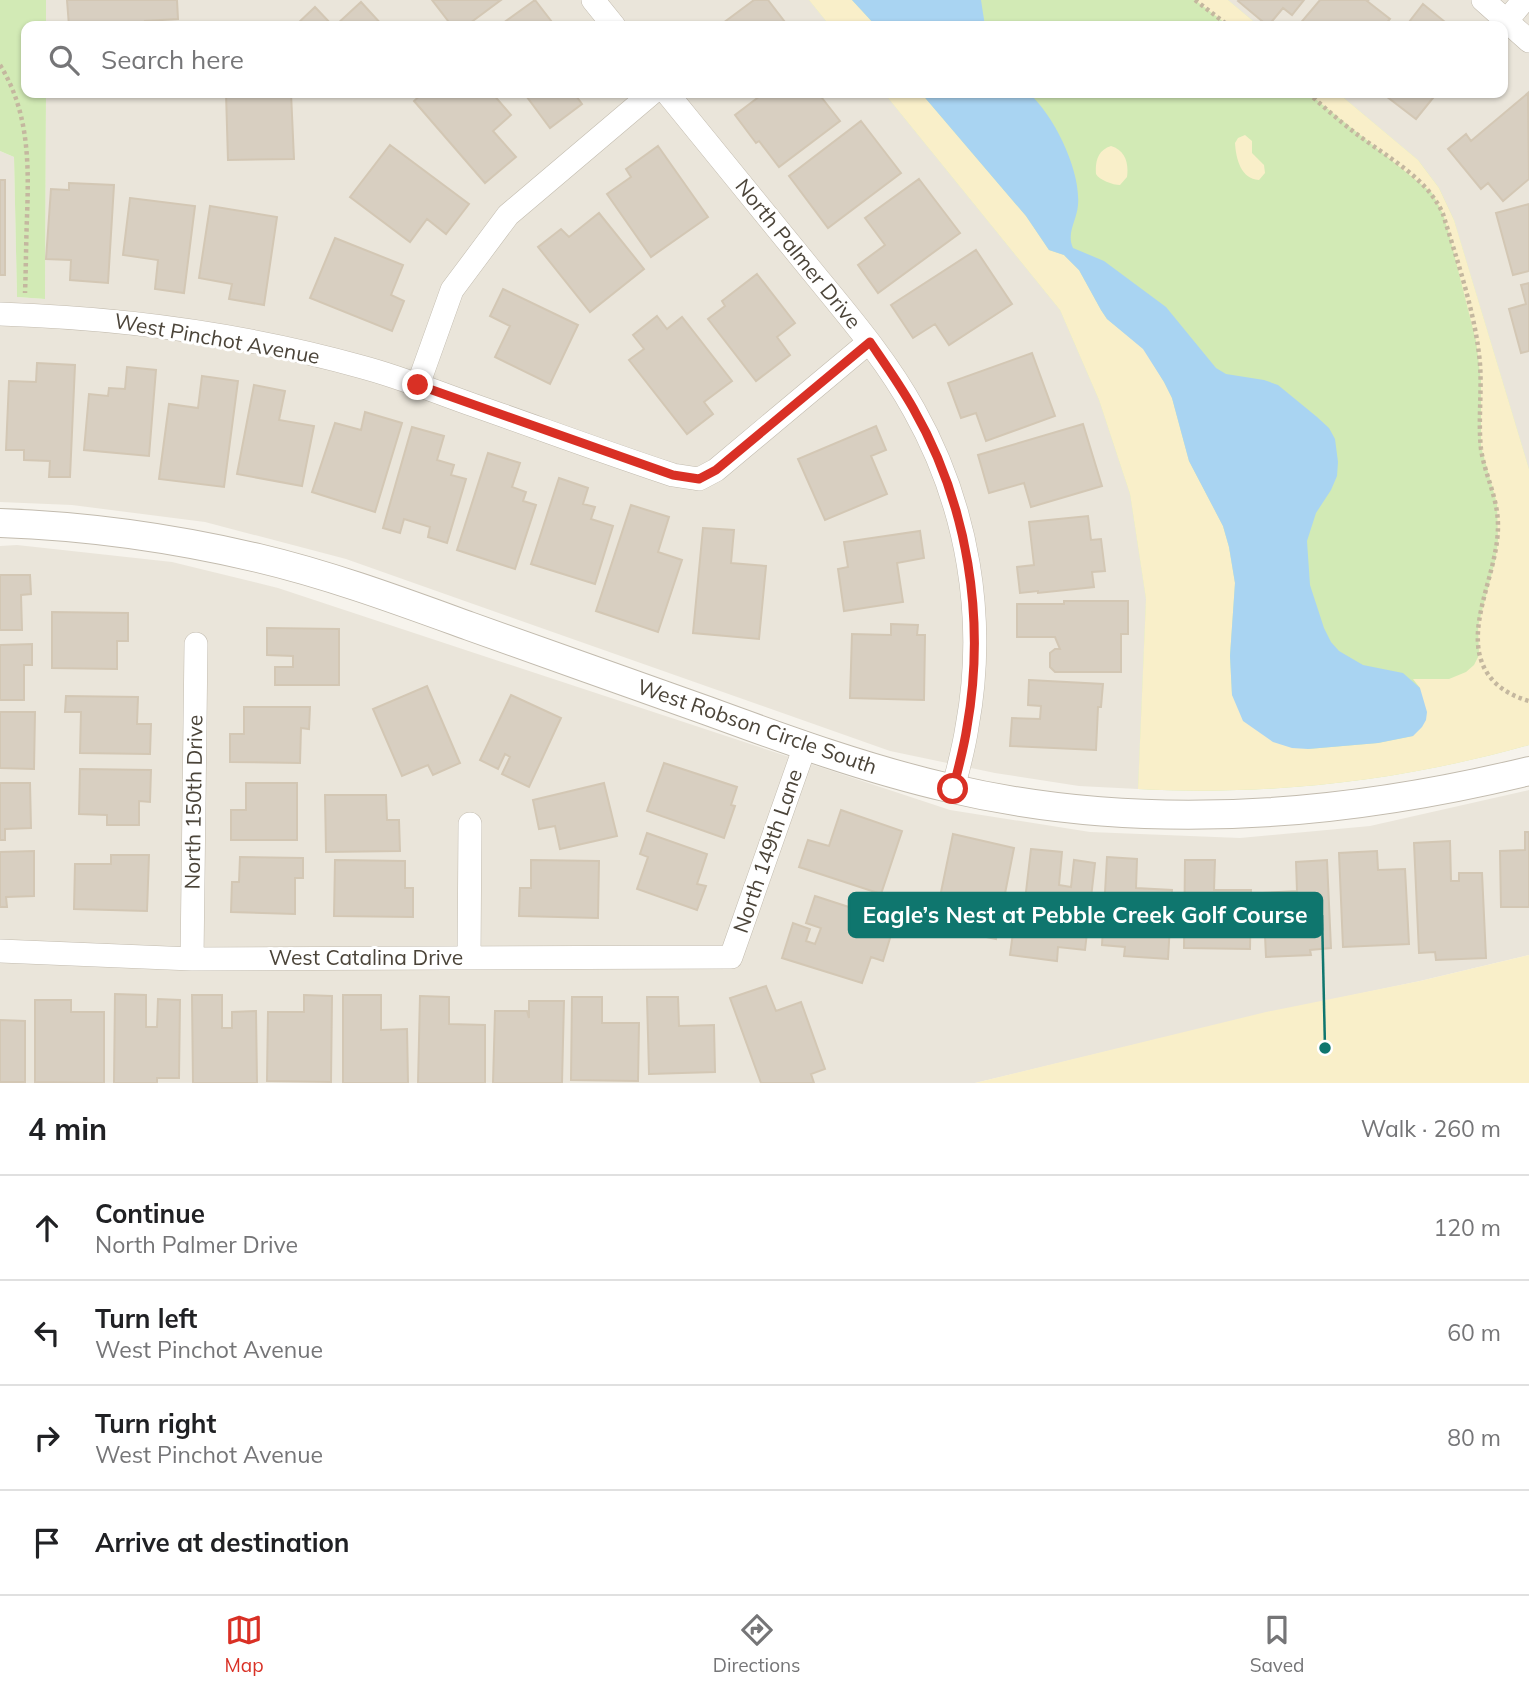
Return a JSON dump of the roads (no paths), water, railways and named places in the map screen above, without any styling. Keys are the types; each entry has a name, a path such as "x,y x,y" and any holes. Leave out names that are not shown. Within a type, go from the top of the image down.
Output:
{"street":[{"path":"593,0 610,21"},
{"path":"1483,0 1529,40"},
{"path":"1507,20 1524,0"},
{"path":"418,385 452,289 508,215 646,98"},
{"name":"North Palmer Drive","path":"671,98 870,342 914,410 945,476 966,548 974,616 974,659 967,727 953,789"},
{"name":"West Pinchot Avenue","path":"0,314 149,325 250,340 352,364 673,475 699,479 716,470 870,342"},
{"name":"West Robson Circle South","path":"0,523 56,525 124,533 274,562 390,598 855,762 953,789 1036,804 1100,811 1229,814 1294,812 1410,797 1529,771"},
{"name":"North 150th Drive","path":"192,959 196,644"},
{"name":"North 149th Lane","path":"731,957 805,746"},
{"path":"469,958 470,824"},
{"name":"West Catalina Drive","path":"0,951 192,959 731,957"}],"water":[{"path":"852,0 981,0 984,21 871,21"},
{"path":"925,98 1034,98 1048,115 1064,144 1075,176 1078,205 1071,232 1073,248 1104,261 1166,307 1216,368 1226,374 1278,385 1329,428 1335,439 1337,476 1316,513 1307,541 1310,585 1324,628 1339,651 1363,665 1403,673 1420,688 1427,712 1426,720 1413,736 1378,743 1292,748 1273,742 1243,721 1232,695 1230,656 1235,583 1229,547 1223,526 1189,461 1172,398 1143,349 1107,319 1079,270 1064,255 1049,250 1026,216"}],"place":[{"name":"Eagle’s Nest at Pebble Creek Golf Course","path":"1325,1048"}]}
